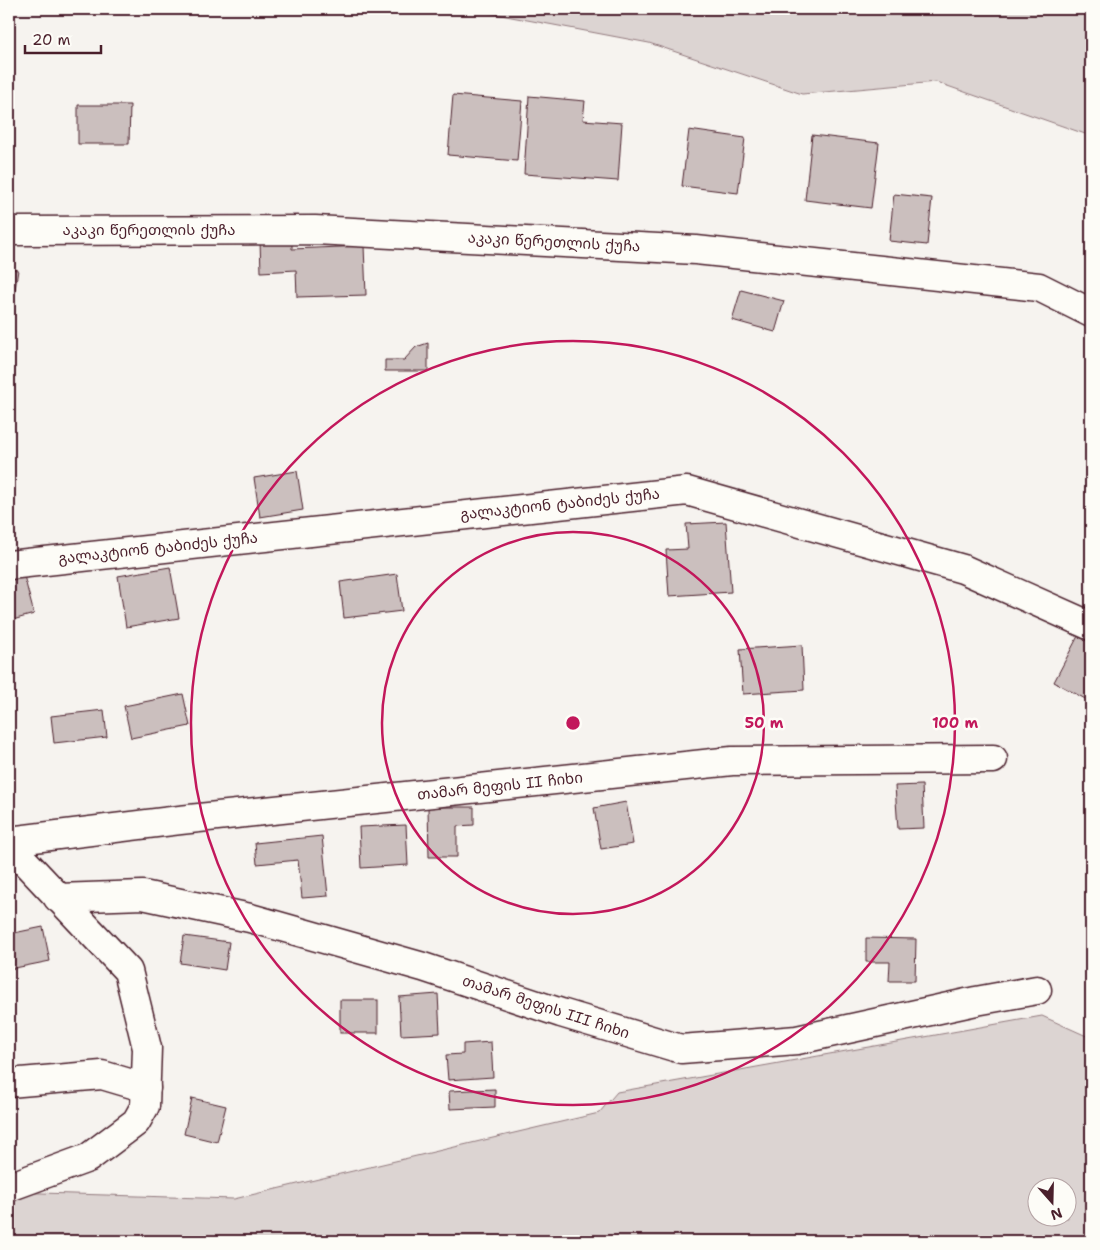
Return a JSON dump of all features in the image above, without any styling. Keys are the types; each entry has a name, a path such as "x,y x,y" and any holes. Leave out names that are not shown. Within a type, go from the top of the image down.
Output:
{"street":[{"name":"აკაკი წერეთლის ქუჩა","path":"9,231 315,230 696,250 1039,287 1091,313"},
{"name":"გალაკტიონ ტაბიძეს ქუჩა","path":"9,564 687,491 963,569 1091,626"},
{"name":"თამარ მეფის II ჩიხი","path":"9,841 180,820 732,761 993,760"},
{"path":"9,845 128,971 147,1048 145,1106 136,1122 88,1158 9,1187"},
{"name":"თამარ მეფის III ჩიხი","path":"58,898 143,895 250,918 423,966 561,1013 681,1049 797,1040 976,1001 1037,990"},
{"path":"9,1083 102,1075 146,1088"}],"shaded area":[{"path":"469,9 1091,9 1091,136 936,82 802,94 649,43"},
{"path":"1042,1016 1091,1038 1091,1241 9,1241 9,1192 234,1199 599,1113 617,1092"}],"building":[{"path":"453,95 522,101 517,161 448,155"},
{"path":"529,96 585,101 583,120 622,123 618,181 524,174"},
{"path":"78,105 130,105 129,144 78,144"},
{"path":"689,130 745,138 738,193 682,186"},
{"path":"812,135 879,143 871,208 805,200"},
{"path":"894,194 932,198 927,245 889,241"},
{"path":"292,240 292,249 364,246 366,295 297,297 296,270 261,272 260,241"},
{"path":"9,269 18,270 12,309 9,308"},
{"path":"741,290 784,301 775,332 732,320"},
{"path":"428,343 428,371 385,371 385,360 404,360 416,347"},
{"path":"297,471 303,510 260,517 254,478"},
{"path":"726,522 731,592 669,596 666,550 688,549 686,524"},
{"path":"170,567 179,618 126,627 118,576"},
{"path":"23,572 34,614 9,621 9,576"},
{"path":"397,574 402,611 344,618 340,582"},
{"path":"1078,636 1091,643 1091,702 1054,682"},
{"path":"802,645 804,690 743,694 740,649"},
{"path":"183,694 190,726 131,738 124,706"},
{"path":"104,710 107,737 54,743 51,716"},
{"path":"922,785 924,828 898,829 895,786"},
{"path":"626,802 633,844 601,849 594,808"},
{"path":"428,807 474,807 474,825 457,826 457,857 429,857"},
{"path":"406,825 408,865 361,868 359,827"},
{"path":"322,836 328,896 302,898 298,860 257,864 255,843"},
{"path":"43,927 50,961 10,969 9,934"},
{"path":"184,936 229,942 225,970 180,963"},
{"path":"866,938 916,939 915,981 889,981 890,962 866,962"},
{"path":"438,994 440,1033 401,1035 399,997"},
{"path":"340,1000 378,1000 378,1033 340,1033"},
{"path":"491,1042 493,1077 448,1080 446,1055 463,1054 463,1044"},
{"path":"495,1089 495,1107 450,1109 449,1091"},
{"path":"192,1098 226,1106 217,1142 184,1134"}]}
